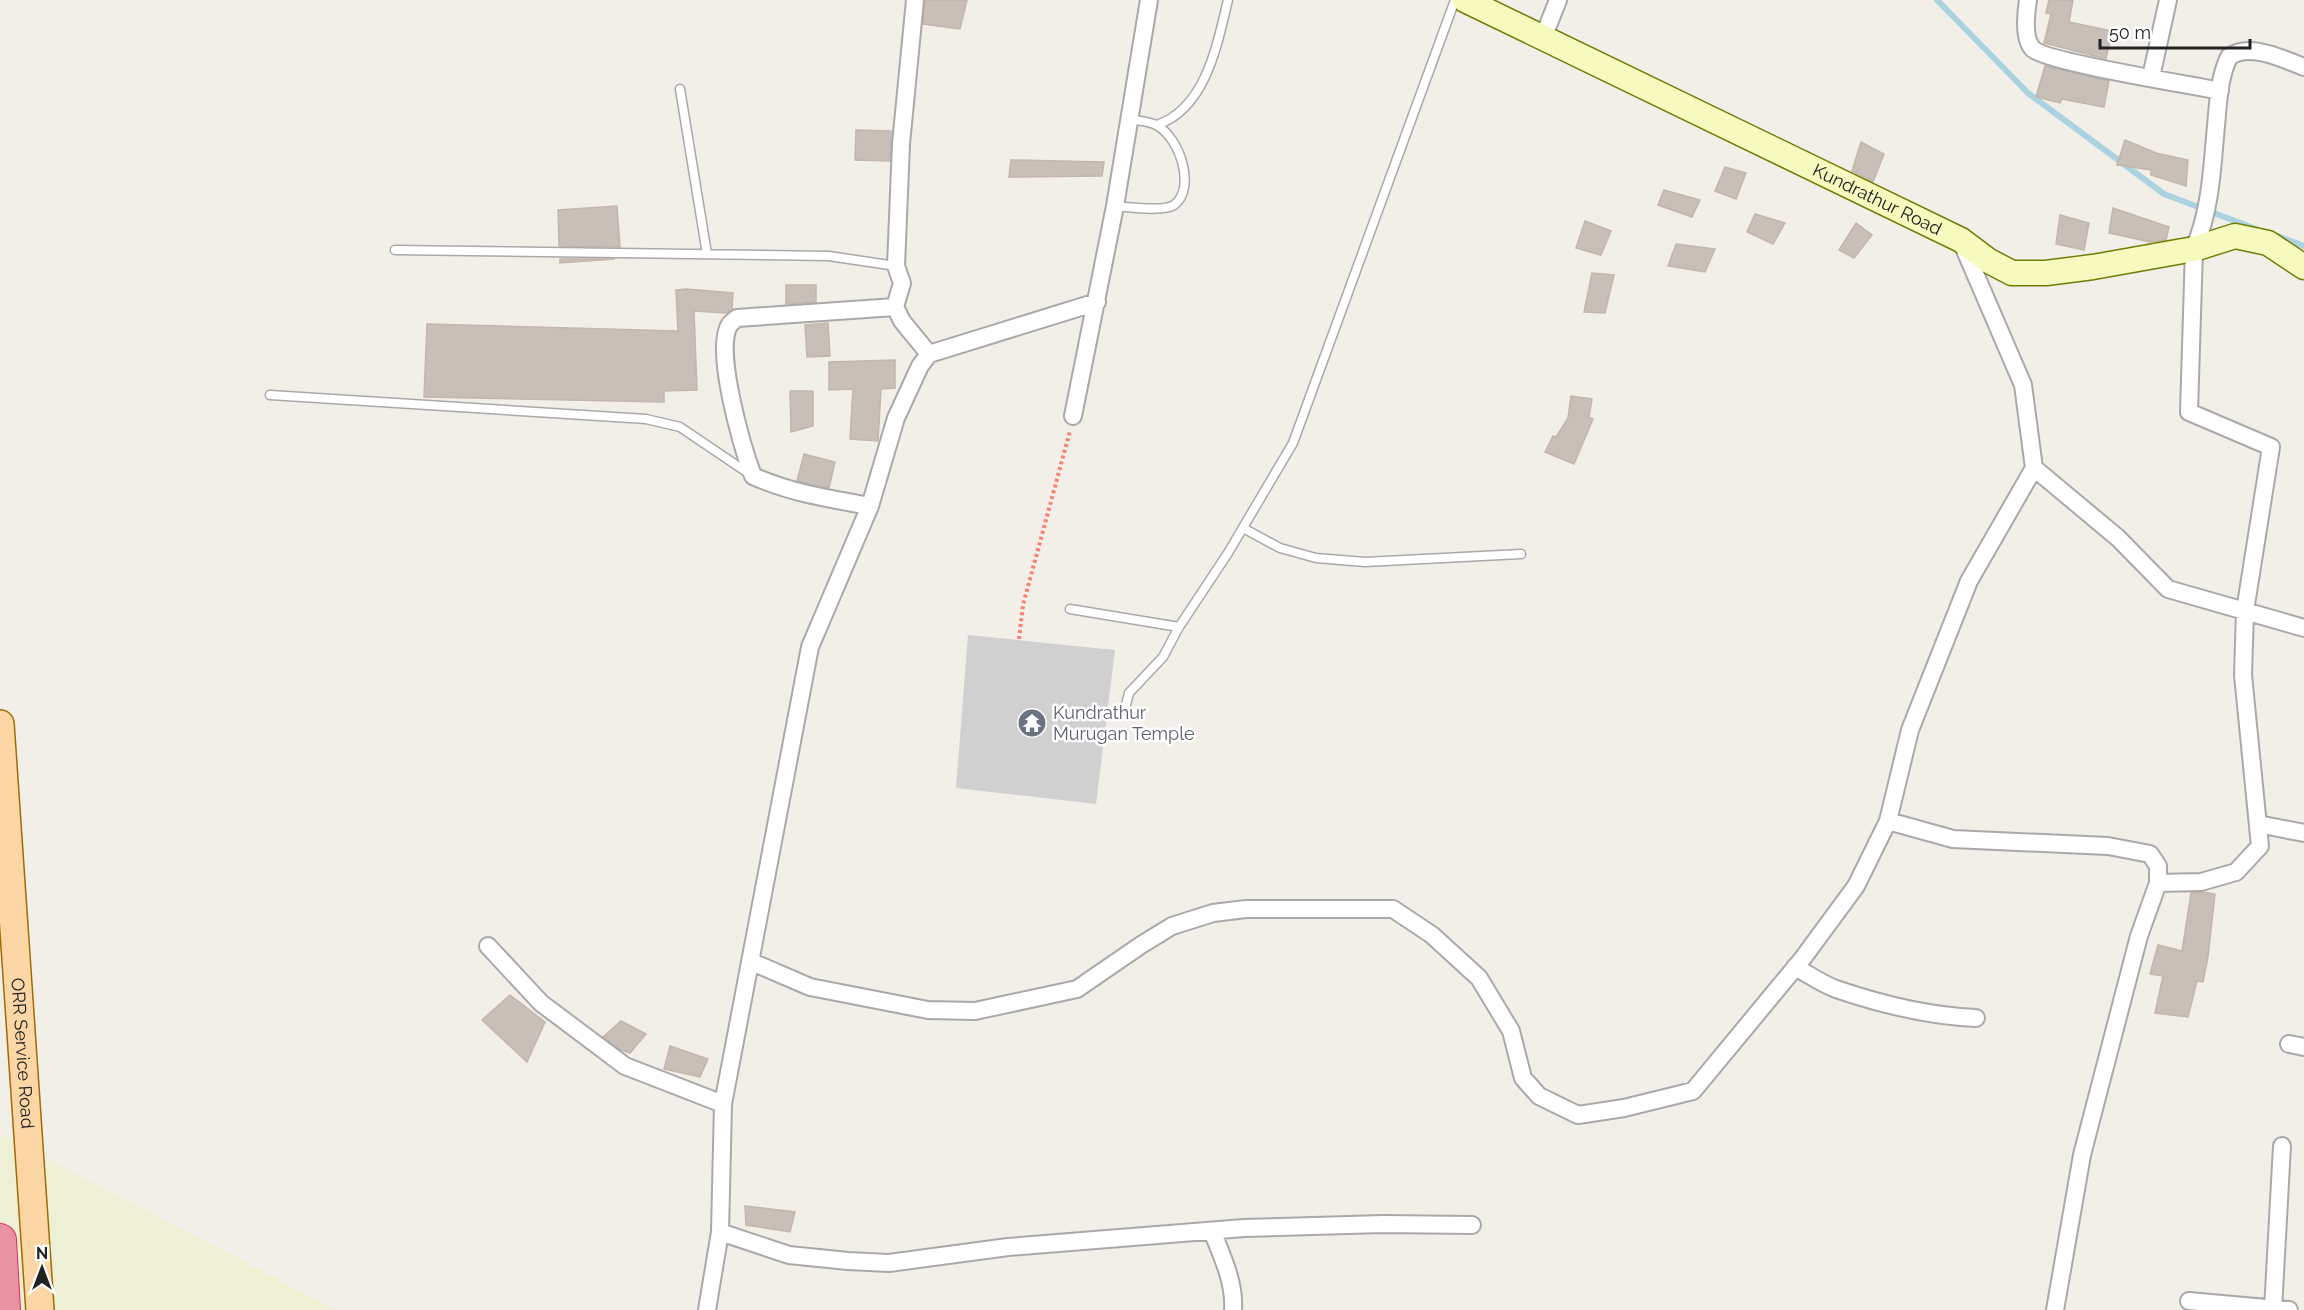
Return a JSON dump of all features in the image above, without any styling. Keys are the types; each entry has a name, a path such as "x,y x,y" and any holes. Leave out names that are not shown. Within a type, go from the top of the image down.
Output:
{"highway":[{"path":"0,1240 4,1310"}],"main road":[{"name":"ORR Service Road","path":"0,724 40,1310"}],"street":[{"path":"915,0 901,144 896,266 902,283 895,308 902,321 929,354"},
{"path":"1073,416 1115,206 1149,0"},
{"name":"Kundrathur Road","path":"1465,0 1961,240 1989,261 2012,273 2046,273 2093,267 2194,249 2240,237 2268,243 2304,267"},
{"path":"1543,38 1558,0"},
{"path":"2028,0 2028,43 2034,51 2068,62 2220,91"},
{"path":"2151,77 2168,0"},
{"path":"2158,883 2201,882 2236,872 2260,846 2243,675 2245,611 2271,447 2189,412 2194,249 2204,227 2210,200 2220,91 2225,65 2233,54 2246,51 2264,53 2304,67"},
{"path":"752,962 810,987 928,1010 975,1011 1077,989 1172,926 1213,913 1246,909 1393,909 1432,935 1479,978 1511,1031 1523,1078 1539,1096 1578,1115 1624,1108 1693,1091 1795,967 1856,886 1888,821 1910,730 1969,581 2034,468 2023,385 1961,240"},
{"path":"707,1310 720,1232 723,1104 752,962 810,647 870,506 896,418 920,366 929,354 1096,302"},
{"path":"870,506 813,497 776,487 753,476 744,452 731,401 726,369 726,335 730,324 737,318 895,308"},
{"path":"2034,468 2118,538 2168,589 2304,628"},
{"path":"1888,821 1953,839 2108,846 2150,854 2158,866 2158,883 2139,936 2082,1155 2055,1310"},
{"path":"2258,825 2304,833"},
{"path":"488,946 541,1003 625,1066 723,1104"},
{"path":"1795,967 1834,988 1896,1006 1953,1017 1976,1018"},
{"path":"2189,1301 2278,1310 2282,1146"},
{"path":"720,1232 789,1255 889,1263 1008,1247 1212,1231 1331,1225 1472,1226"},
{"path":"1212,1231 1227,1269 1234,1299 1233,1310"}],"lane":[{"path":"1156,125 1180,113 1198,90 1210,65 1228,0"},
{"path":"1126,705 1130,693 1163,657 1179,627 1243,528 1293,443 1455,0"},
{"path":"680,89 707,254"},
{"path":"1115,206 1153,208 1172,206 1183,190 1184,164 1178,148 1169,136 1156,125 1129,119"},
{"path":"395,250 829,256 896,266"},
{"path":"270,395 646,418 680,427 753,476"},
{"path":"1243,528 1280,548 1316,558 1365,562 1521,554"},
{"path":"1070,609 1179,627"}],"path":[{"path":"1019,639 1023,605 1073,416"}],"shaded area":[{"path":"968,635 1115,650 1096,804 956,788"}],"green space":[{"path":"0,1134 337,1310 0,1310"}],"building":[{"path":"925,0 967,0 960,29 923,24"},
{"path":"2049,0 2073,0 2069,22 2112,31 2106,59 2044,43 2051,14 2046,13"},
{"path":"2045,66 2109,81 2104,107 2062,99 2060,103 2036,97"},
{"path":"856,130 891,131 890,161 855,160"},
{"path":"2125,140 2156,153 2188,160 2186,186 2151,175 2151,170 2117,165"},
{"path":"1861,142 1884,154 1873,182 1852,171"},
{"path":"1011,160 1104,162 1102,176 1009,177"},
{"path":"1725,167 1746,173 1736,199 1715,191"},
{"path":"1664,190 1700,200 1692,217 1658,205"},
{"path":"617,206 620,247 559,246 558,210"},
{"path":"2113,208 2169,227 2166,240 2150,242 2109,233"},
{"path":"1755,214 1785,223 1773,244 1747,232"},
{"path":"2060,215 2089,223 2084,250 2056,244"},
{"path":"1585,221 1611,231 1601,255 1576,248"},
{"path":"1856,223 1872,235 1854,258 1839,250"},
{"path":"1676,244 1715,249 1705,272 1668,266"},
{"path":"560,259 615,259 560,263"},
{"path":"1592,273 1614,275 1605,313 1584,312"},
{"path":"786,285 816,285 816,302 786,304"},
{"path":"676,290 733,293 732,309 727,313 694,311 697,390 664,391 664,402 424,397 427,324 678,331"},
{"path":"828,323 830,356 807,357 805,325"},
{"path":"895,360 895,388 881,389 878,441 850,439 853,389 829,390 829,362"},
{"path":"790,391 813,391 813,426 791,432"},
{"path":"1571,396 1592,399 1589,417 1593,419 1574,464 1545,452 1553,436 1556,437 1568,418"},
{"path":"804,454 835,462 829,488 797,481"},
{"path":"2191,893 2215,894 2203,982 2197,981 2188,1017 2155,1013 2163,976 2150,974 2158,945 2182,951"},
{"path":"510,995 545,1022 527,1062 482,1020"},
{"path":"621,1021 646,1034 630,1053 619,1049 603,1037"},
{"path":"670,1046 708,1059 700,1077 664,1069"},
{"path":"745,1206 795,1212 790,1232 746,1225"}],"waterway":[{"path":"1937,0 2028,93 2164,194 2256,229"},
{"path":"2275,235 2304,246"}],"place":[{"name":"Kundrathur Murugan Temple","path":"1032,723"}]}
